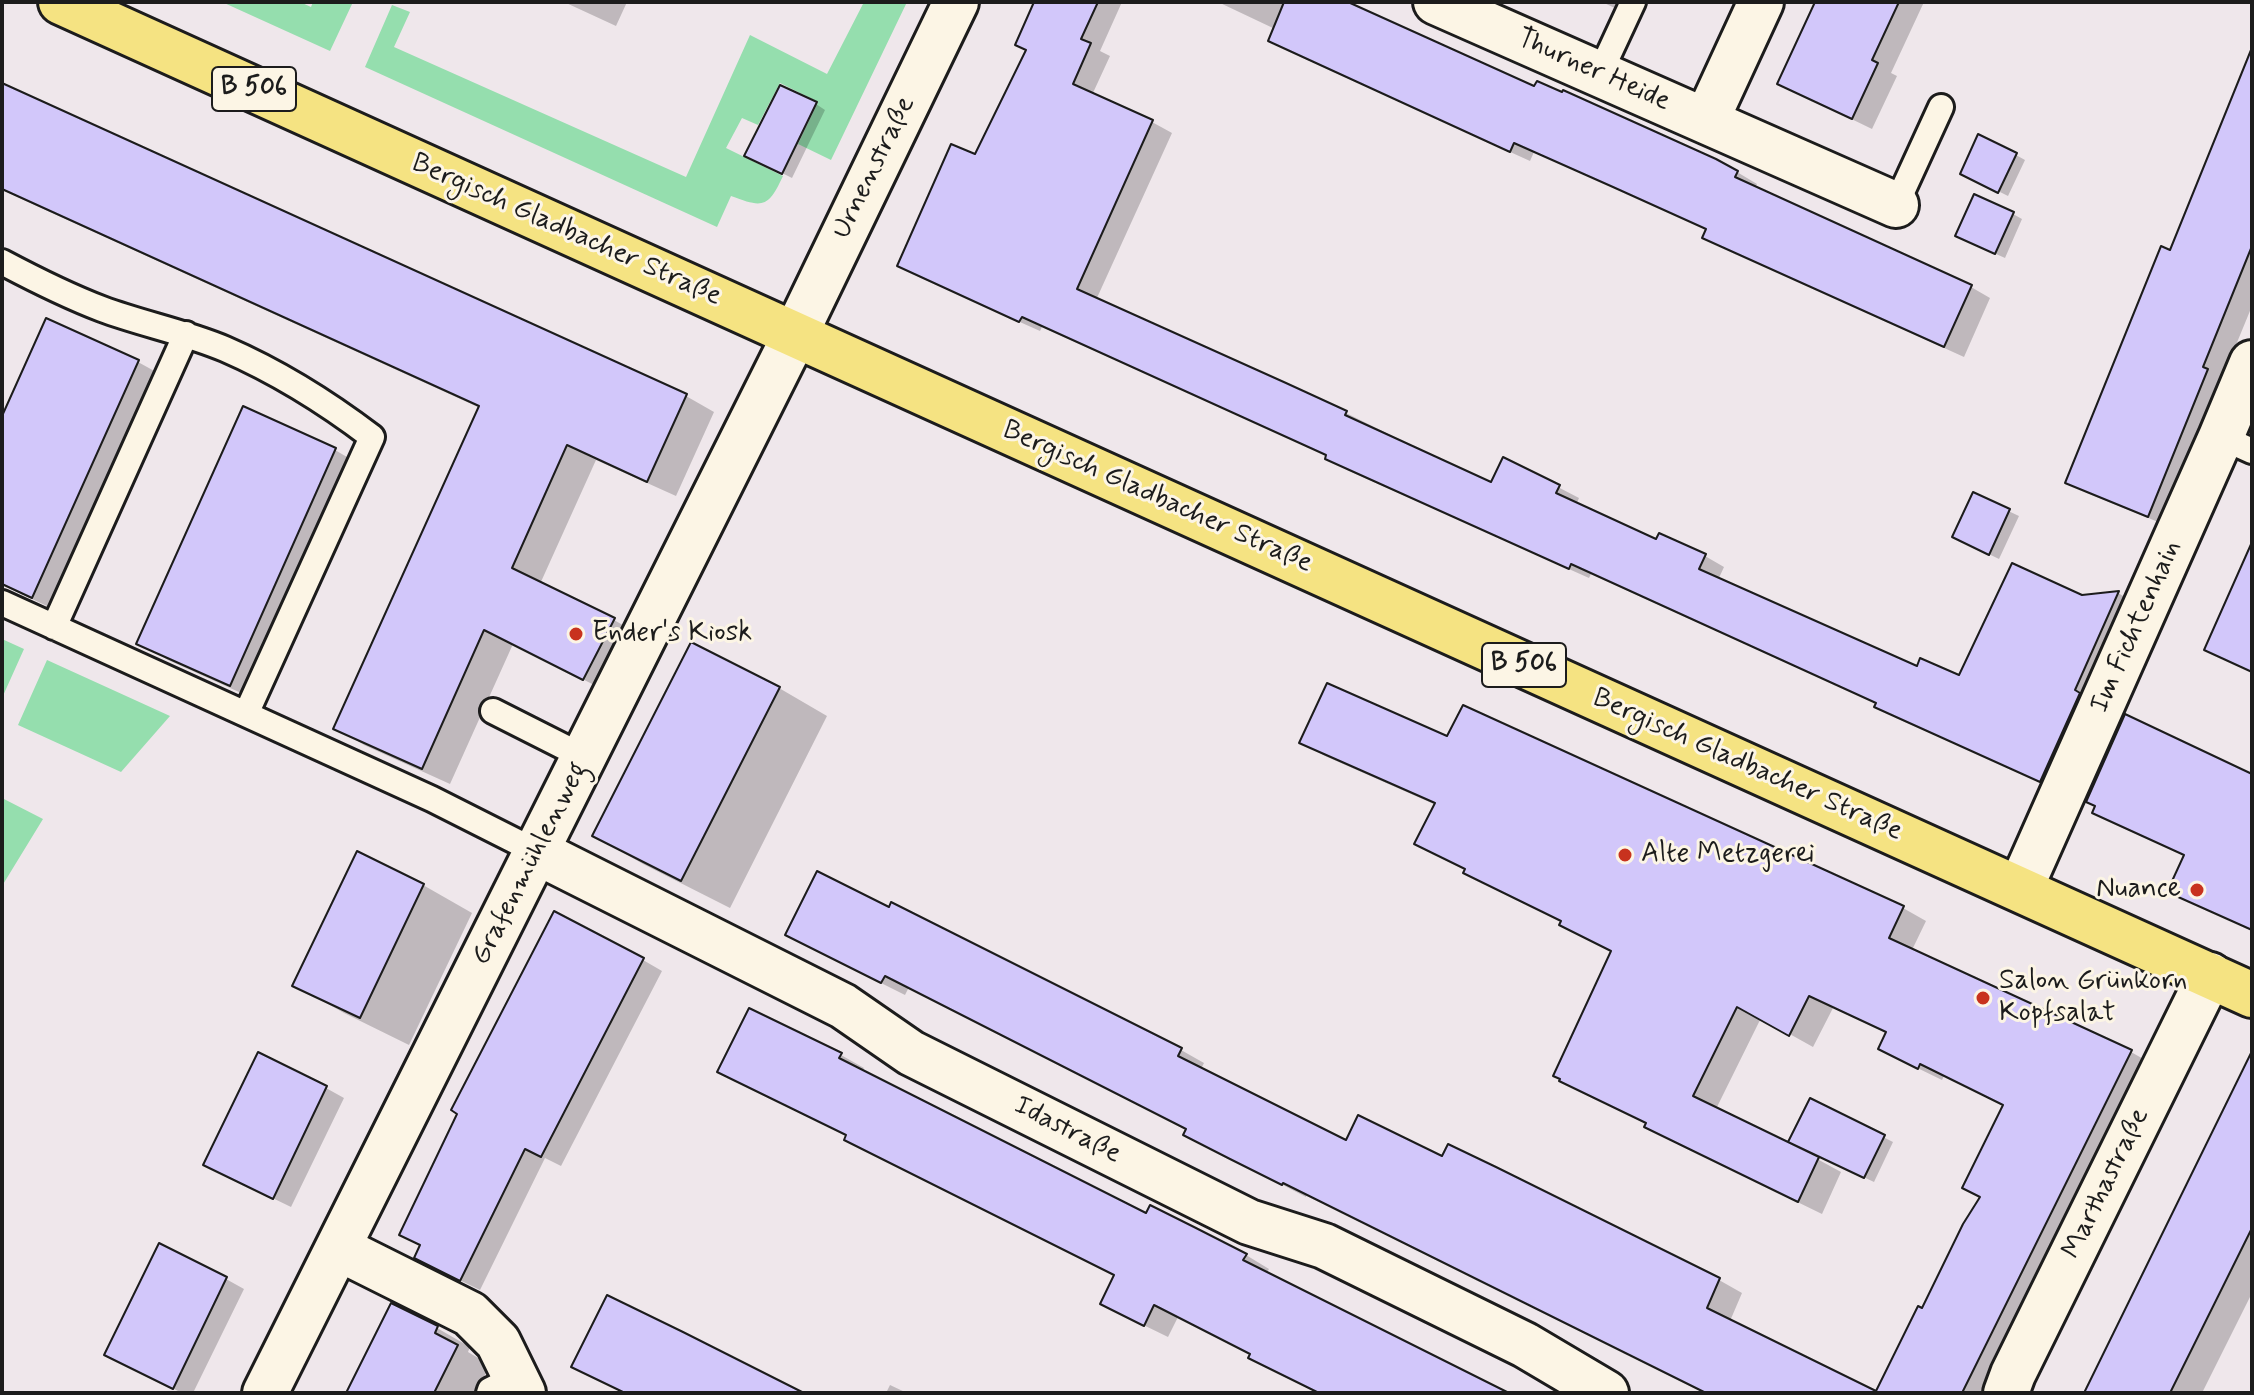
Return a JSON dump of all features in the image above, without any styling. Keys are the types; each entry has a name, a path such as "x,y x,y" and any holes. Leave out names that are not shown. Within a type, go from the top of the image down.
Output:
{"main road":[{"name":"Bergisch Gladbacher Straße","path":"61,2 2252,995"}],"street":[{"name":"Urnenstraße","path":"795,335 956,2"},
{"name":"Thurner Heide","path":"1436,2 1896,205"},
{"name":"Thurner Heide","path":"1706,121 1761,2"},
{"name":"Grafenmühlenweg","path":"265,1393 795,335"},
{"name":"Im Fichtenhain","path":"2020,889 2237,444 2252,363"},
{"name":"Idastraße","path":"537,852 843,1006 911,1053 1249,1222 1324,1246 1525,1345 1606,1393"},
{"name":"Marthastraße","path":"2006,1393 2210,975"},
{"path":"338,1248 470,1314 498,1342 509,1388"}],"lane":[{"path":"1600,73 1633,2"},
{"path":"1896,205 1941,107"},
{"path":"2,262 103,309 186,334 250,361 301,388 372,437 246,714"},
{"path":"54,627 186,334"},
{"path":"2,603 432,799 537,852"},
{"path":"493,711 584,757"}],"green space":[{"path":"222,2 300,2 311,7 313,2 353,2 330,51"},
{"path":"864,2 907,2 831,160 798,144 818,102 780,83 758,125 742,118 726,148 783,176 773,194 763,202 731,196 717,227 365,67 392,5 410,12 394,47 686,177 750,35 827,74"},
{"path":"2,639 24,649 2,698"},
{"path":"47,660 170,716 121,772 18,725"},
{"path":"2,798 43,819 2,886"}],"building":[{"path":"1034,2 1098,2 1081,39 1091,43 1073,84 1153,120 1077,289 1347,411 1345,415 1491,482 1503,457 1560,485 1556,493 1656,539 1659,533 1706,554 1699,569 1917,666 1920,658 1959,675 2012,563 2082,595 2119,591 2075,690 2080,693 2040,782 1874,707 1876,703 1571,564 1569,569 1022,317 1019,322 897,266 951,144 975,154 1026,50 1015,45"},
{"path":"1284,2 1348,2 1534,86 1537,81 1563,90 1716,159 1738,171 1735,177 1972,285 1944,347 1702,238 1706,229 1514,143 1510,152 1268,41"},
{"path":"1815,2 1899,2 1872,60 1878,63 1852,119 1777,84"},
{"path":"2251,50 2252,246 2203,367 2208,369 2148,517 2065,483 2161,246 2170,250"},
{"path":"2,83 687,394 647,482 567,445 512,568 615,618 583,680 484,630 422,769 333,729 479,406 2,189"},
{"path":"780,85 817,102 782,174 744,156"},
{"path":"1978,134 2017,153 1998,193 1960,174"},
{"path":"1974,194 2014,212 1995,254 1955,236"},
{"path":"46,318 139,360 32,598 2,584 2,416"},
{"path":"243,406 336,448 230,686 136,644"},
{"path":"1973,492 2010,509 1989,555 1952,537"},
{"path":"2252,542 2252,672 2204,650"},
{"path":"691,642 780,687 681,881 592,836"},
{"path":"1327,683 1447,736 1463,705 1904,906 1889,938 2132,1050 1962,1393 1706,1393 1230,1159 1183,1135 1186,1129 885,976 881,983 785,935 817,871 889,907 891,902 1182,1048 1178,1056 1346,1140 1358,1115 1442,1156 1448,1144 1496,1167 1720,1278 1707,1308 1876,1391 1918,1306 1922,1308 1963,1224 1980,1197 1962,1188 2003,1105 1920,1064 1918,1069 1878,1049 1886,1032 1809,996 1789,1036 1737,1007 1693,1096 1819,1157 1798,1202 1644,1127 1646,1123 1559,1081 1553,1076 1611,951 1559,925 1561,921 1463,873 1465,869 1414,844 1435,803 1299,743"},
{"path":"2125,714 2252,774 2252,930 2167,892 2184,855 2092,813 2095,806 2086,802"},
{"path":"357,851 424,884 360,1018 292,986"},
{"path":"554,911 644,958 541,1157 525,1149 460,1281 414,1258 420,1245 399,1235 457,1114 451,1110"},
{"path":"749,1008 842,1053 839,1058 1146,1213 1150,1205 1194,1227 1247,1254 1243,1260 1509,1393 1319,1393 1248,1358 1250,1354 1154,1305 1144,1326 1100,1304 1114,1275 844,1140 846,1135 717,1072"},
{"path":"2252,1051 2252,1228 2170,1393 2084,1393"},
{"path":"258,1052 327,1086 273,1199 203,1165"},
{"path":"1810,1098 1885,1135 1864,1178 1788,1142"},
{"path":"159,1243 227,1277 173,1389 104,1355"},
{"path":"607,1295 804,1393 625,1393 571,1367"},
{"path":"391,1303 438,1326 435,1333 458,1345 434,1393 346,1393"}],"place":[{"name":"Ender's Kiosk","path":"576,634"},
{"name":"Alte Metzgerei","path":"1625,855"},
{"name":"Nuance","path":"2197,890"},
{"name":"Salon Grünkorn Kopfsalat","path":"1983,998"}]}
